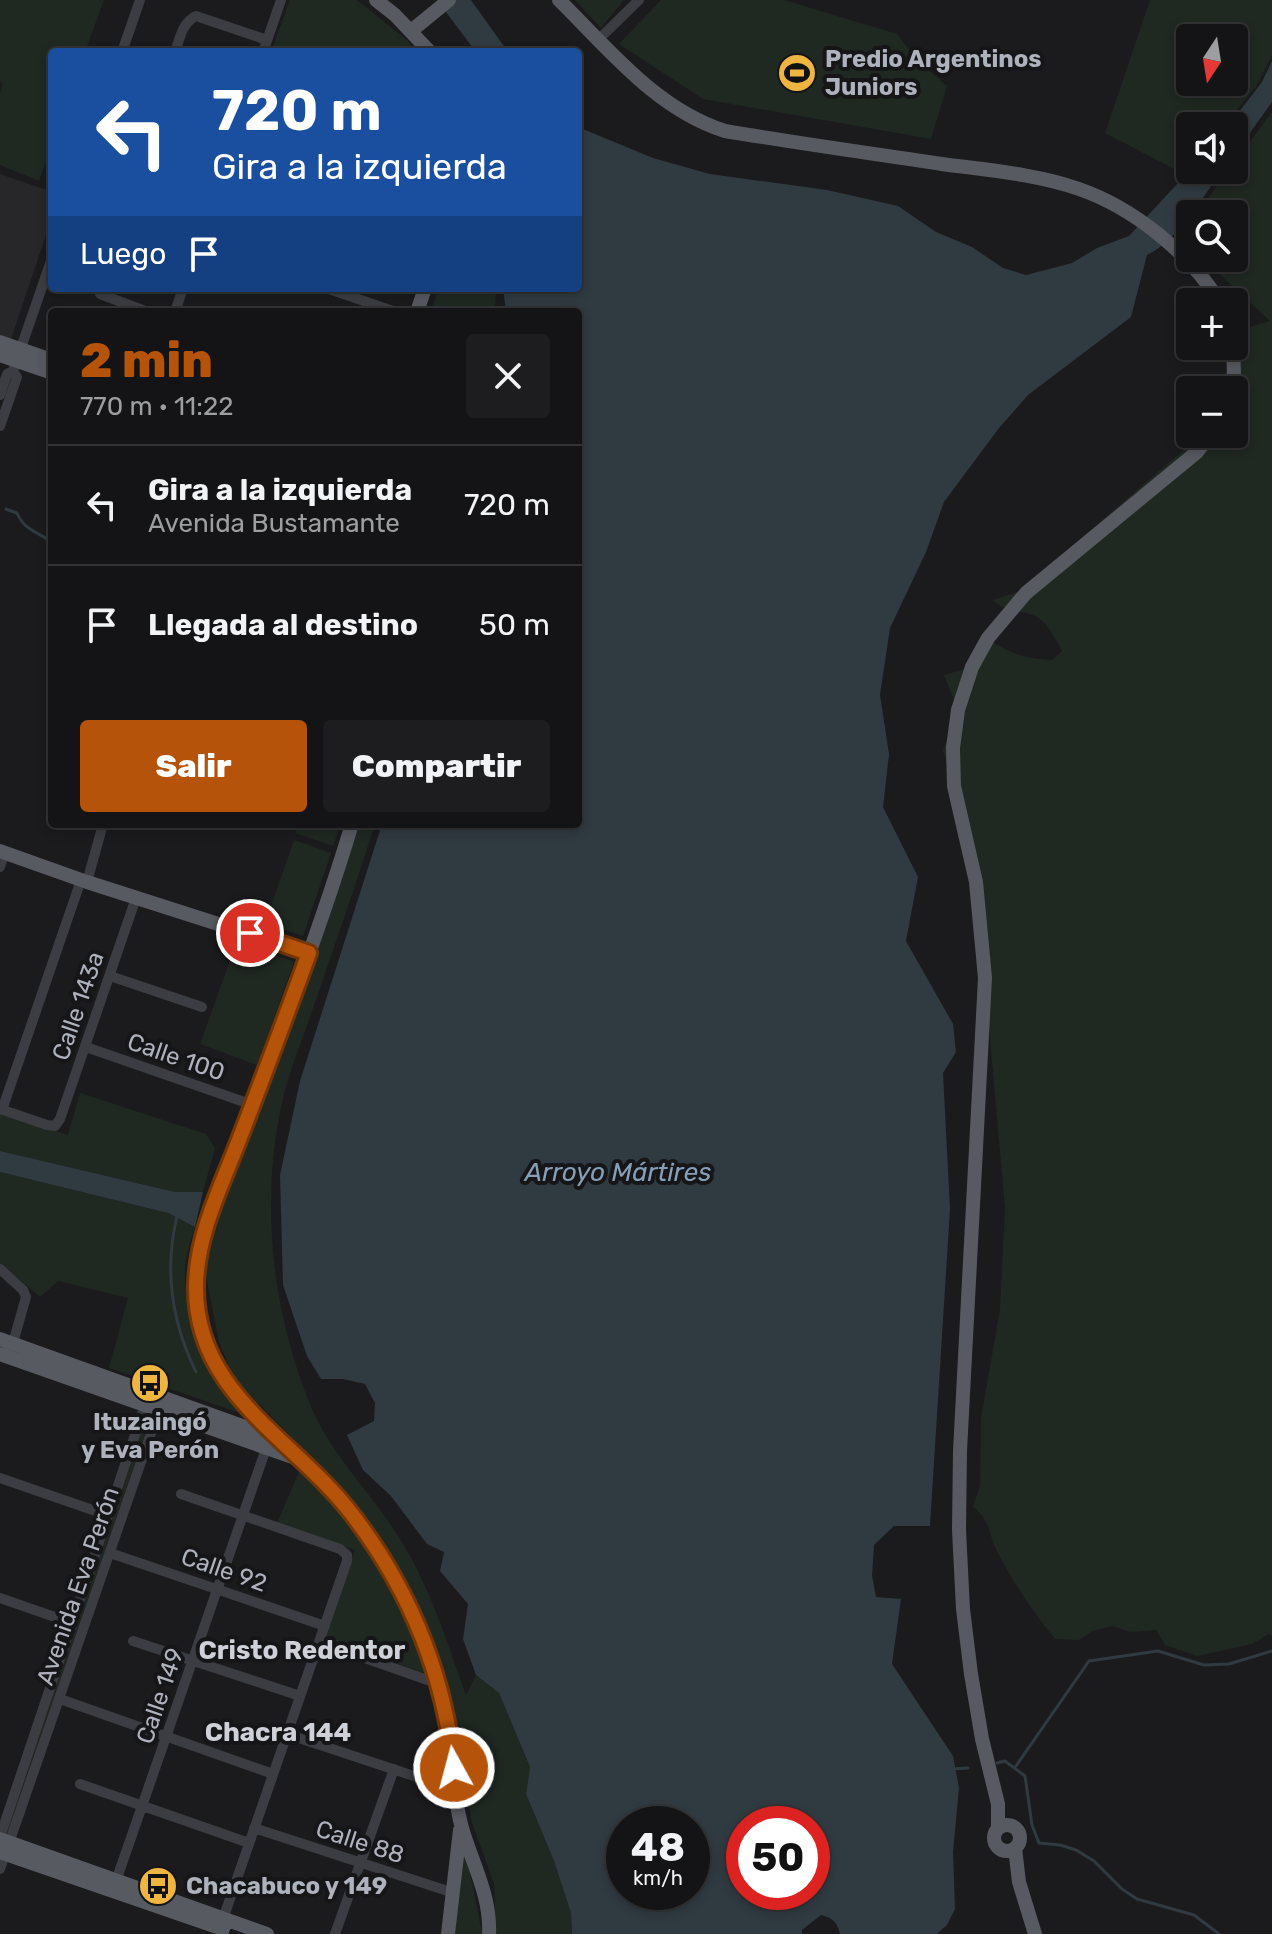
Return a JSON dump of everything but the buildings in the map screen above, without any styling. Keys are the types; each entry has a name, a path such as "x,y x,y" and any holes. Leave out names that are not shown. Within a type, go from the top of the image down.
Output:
{"main road":[{"path":"376,0 426,48"},
{"path":"559,0 662,101 704,125 1078,189 1109,202 1141,222 1174,250 1210,288"},
{"path":"411,31 444,4"},
{"path":"0,342 17,360 48,360"},
{"path":"0,355 48,372"},
{"path":"1004,1826 982,1739 971,1674 963,1609 959,1530 960,1451 985,978 976,882 954,786 956,723 972,667 988,638 1006,615 1026,593 1200,448"},
{"path":"351,828 309,953 203,1233 196,1286 199,1315 213,1361 239,1401 328,1485 351,1513 384,1561 413,1613 447,1715 461,1826 484,1889 489,1934"},
{"path":"2,857 309,953"},
{"path":"6,1341 154,1404"},
{"path":"1,1356 266,1441 301,1460"},
{"path":"266,1441 282,1440"},
{"path":"448,1934 461,1826"},
{"path":"1004,1826 994,1834 994,1842 998,1848 1010,1850"},
{"path":"1004,1826 1017,1829 1020,1837 1010,1850"},
{"path":"3,1849 116,1881 267,1934"},
{"path":"3,1849 238,1934"},
{"path":"1010,1850 1035,1934"}],"street":[{"path":"123,48 140,0"},
{"path":"264,48 281,0"},
{"path":"599,39 639,0"},
{"path":"177,48 188,20 196,16 267,40"},
{"path":"0,395 7,374 17,360 48,270"},
{"path":"101,292 139,308"},
{"path":"338,292 384,308"},
{"path":"0,426 17,377 17,360"},
{"path":"1,1109 102,828"},
{"name":"Calle 143a","path":"1,1109 55,1126 60,1119 136,898"},
{"path":"110,976 202,1007"},
{"name":"Calle 100","path":"86,1047 253,1105"},
{"path":"0,1269 23,1290 26,1297 1,1356"},
{"name":"Avenida Eva Perón","path":"3,1849 107,1515 154,1404"},
{"name":"Avenida Eva Perón","path":"3,1849 60,1699 110,1553 154,1404"},
{"name":"Calle 149","path":"116,1881 244,1516 266,1441"},
{"path":"0,1478 107,1515"},
{"path":"181,1494 340,1549 347,1555 223,1919"},
{"name":"Calle 92","path":"110,1553 325,1626"},
{"path":"0,1598 72,1623"},
{"path":"133,1641 300,1696"},
{"path":"319,1642 439,1684"},
{"path":"60,1699 273,1774"},
{"path":"287,1734 456,1790"},
{"path":"335,1934 394,1769"},
{"path":"80,1784 249,1843"},
{"name":"Calle 88","path":"254,1828 454,1893"}],"shaded area":[{"path":"0,0 104,0 86,48 48,48 48,156 39,181 0,165 0,93 3,84 0,81"},
{"path":"290,0 357,0 412,48 272,48"},
{"path":"575,0 624,0 601,28"},
{"name":"Predio Argentinos Juniors","path":"661,0 784,0 897,34 917,60 947,86 931,139 703,99 619,44"},
{"path":"1150,0 1272,0 1272,55 1256,87 1235,112 1176,112 1176,170 1105,133"},
{"path":"1272,112 1272,1636 1269,1634 1252,1644 1197,1656 1165,1645 1156,1630 1130,1632 1112,1626 1092,1631 1079,1640 1055,1639 1018,1588 995,1547 985,1519 973,1506 980,1486 981,1419 1000,1309 1005,1208 976,882 961,849 949,797 954,786 943,750 958,710 944,675 972,667 988,638 1018,655 1052,660 1062,651 1043,622 1035,616 1002,607 993,600 1020,591 1186,448 1248,448 1248,376 1225,376 1229,360 1248,360 1248,328 1270,321 1248,301 1248,288 1234,288 1217,272 1248,272 1248,200 1206,200 1218,184 1248,184 1248,144"},
{"path":"0,174 48,191 48,229 11,339 0,335"},
{"path":"438,292 496,292 495,308 432,308"},
{"path":"297,828 340,828 333,846 295,833"},
{"path":"358,828 374,828 290,1074 276,1133 271,1214 279,1294 298,1372 312,1409 342,1460 411,1557 437,1615 466,1695 476,1675 499,1693 530,1767 526,1794 554,1861 571,1913 572,1934 496,1934 494,1884 472,1823 451,1701 401,1578 370,1523 334,1480 234,1379 219,1342 207,1281 207,1259 216,1225 313,964"},
{"path":"294,840 331,853 303,936 265,923"},
{"path":"237,941 294,962 257,1065 200,1044"},
{"path":"80,1093 206,1134 215,1148 203,1192 175,1192 0,1151 0,1112 68,1135"},
{"path":"0,1172 168,1213 195,1227 185,1265 189,1309 210,1363 240,1413 109,1368 128,1298 58,1281 40,1297 0,1263"},
{"path":"148,1409 153,1411 8,1831 4,1829"},
{"path":"301,1467 353,1522 388,1575 406,1614 427,1674 323,1638 355,1550 277,1523"},
{"path":"463,1838 481,1928 482,1934 452,1934"}],"water":[{"path":"437,0 471,0 505,48 473,48"},
{"path":"1272,61 1272,102 1248,135 1248,112 1239,112 1262,82"},
{"name":"Arroyo Mártires","path":"582,129 653,158 710,174 827,190 898,206 936,232 972,247 1003,268 1026,275 1072,263 1097,248 1129,236 1177,184 1213,184 1201,200 1176,200 1176,232 1147,255 1131,317 1028,395 999,428 944,502 926,552 890,628 880,695 889,754 883,807 918,877 906,941 953,1024 956,1052 943,1073 950,1209 930,1526 894,1526 874,1545 872,1576 876,1597 901,1599 892,1664 953,1756 959,1788 953,1852 955,1909 947,1925 937,1934 840,1934 834,1921 821,1915 802,1930 802,1934 572,1934 571,1913 554,1861 526,1794 530,1767 499,1693 476,1675 463,1639 468,1604 440,1571 444,1552 427,1544 391,1496 363,1470 347,1435 374,1421 375,1403 365,1384 343,1379 321,1379 307,1356 283,1285 280,1175 300,1081 381,828 582,828 582,308 506,308 504,292 582,292"},
{"path":"0,1151 175,1192 203,1192 195,1227 168,1213 0,1172"}],"waterway":[{"path":"6,509 17,513 27,527 48,540"},
{"path":"177,1216 171,1256 173,1296 181,1335 196,1372"},
{"path":"1016,1766 1089,1661 1158,1651 1204,1665 1229,1664 1272,1651"},
{"path":"997,1763 1005,1761 1025,1776 1032,1825 1039,1843 1076,1850 1094,1861 1122,1889 1137,1899 1194,1915 1219,1934"},
{"path":"951,1769 968,1768"}],"place":[{"name":"Predio Argentinos Juniors","path":"797,73"},
{"name":"Ituzaingó y Eva Perón","path":"150,1383"},
{"name":"Chacabuco y 149","path":"158,1886"}],"district":[{"name":"Cristo Redentor","path":"302,1650"},
{"name":"Chacra 144","path":"278,1732"}],"route":[{"path":"250,933 309,953 203,1233 196,1286 206,1344 213,1361 239,1401 328,1485 384,1561 413,1613 429,1652 447,1715 454,1768"}]}
